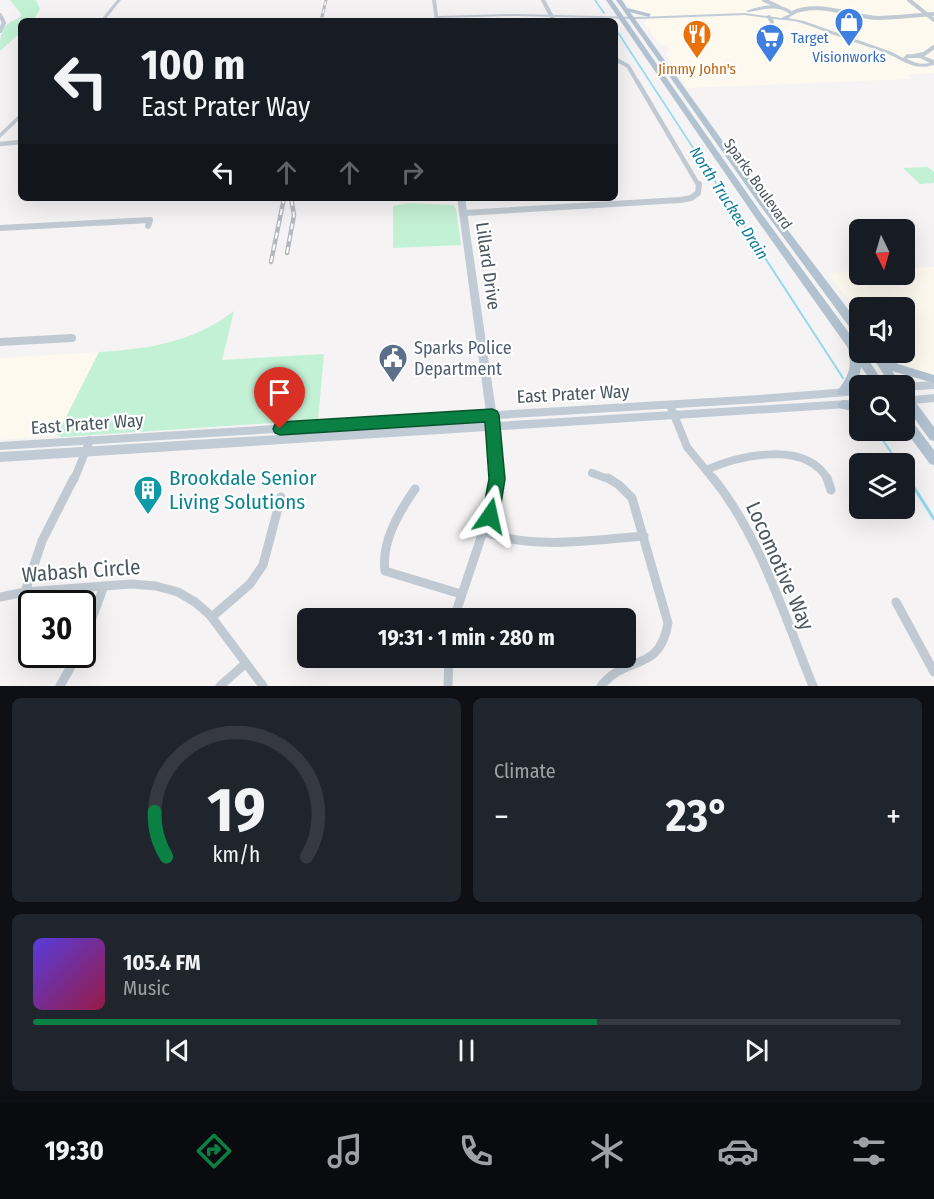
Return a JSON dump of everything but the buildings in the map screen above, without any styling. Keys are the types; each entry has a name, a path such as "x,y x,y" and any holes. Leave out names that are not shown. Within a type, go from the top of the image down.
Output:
{"main road":[{"name":"Sparks Boulevard","path":"609,0 632,17 722,145 849,318"},
{"name":"Sparks Boulevard","path":"619,0 623,12 673,91 873,375"},
{"path":"650,16 623,12 641,38 652,44"},
{"path":"638,25 650,16"},
{"path":"673,91 685,100 714,141 722,145"},
{"path":"786,252 807,270 826,295 835,299"},
{"path":"848,338 857,366 843,398 849,401"},
{"path":"889,363 894,367 934,379"},
{"path":"915,411 934,436"},
{"path":"915,434 934,460"},
{"path":"915,438 922,443"}],"street":[{"path":"104,18 119,0"},
{"path":"434,0 437,18"},
{"path":"543,0 552,18"},
{"path":"758,0 761,3 759,8"},
{"path":"764,0 801,20 932,61"},
{"path":"913,1 930,13 934,20"},
{"path":"632,17 744,12 759,8 824,7 879,18"},
{"path":"759,8 772,22 770,29 778,34 775,25 780,19 797,9 813,8 879,18 930,13"},
{"path":"562,18 623,12"},
{"path":"839,12 868,16"},
{"path":"650,16 745,14 802,22 904,60 934,68"},
{"path":"0,15 4,23 0,31"},
{"path":"904,60 905,57 924,54 934,47"},
{"path":"932,61 929,55 934,52"},
{"path":"464,213 680,200 691,198 698,193 699,183 628,66 618,61"},
{"path":"925,66 932,65 932,61"},
{"path":"0,136 18,118"},
{"path":"0,144 18,142"},
{"name":"Lillard Drive","path":"457,608 484,532 495,496 497,479 492,415 462,201"},
{"path":"0,228 150,220 148,226"},
{"path":"0,342 72,338"},
{"path":"915,386 934,385"},
{"name":"East Prater Way","path":"0,457 493,427 671,410 843,398 849,396"},
{"path":"915,399 934,398"},
{"name":"East Prater Way","path":"0,446 492,415 671,410"},
{"name":"Locomotive Way","path":"671,410 684,442 728,497 748,530 813,686"},
{"path":"26,590 42,541 71,487 90,440"},
{"path":"706,470 747,456 787,457 809,464 825,474 831,490"},
{"path":"592,473 609,477 627,491 635,506 666,612 668,634 660,651 652,658 622,667 601,686"},
{"path":"416,489 404,504 383,558 386,571 461,594"},
{"path":"213,616 258,575 263,565 281,497"},
{"path":"484,532 508,540 543,544 644,536"},
{"name":"Wabash Circle","path":"51,590 144,583 165,586 189,596 213,616 263,686"},
{"path":"96,607 104,586"},
{"name":"Wabash Circle","path":"0,597 18,593"},
{"path":"896,602 934,672"},
{"path":"220,686 246,663"},
{"path":"60,686 70,668"},
{"path":"448,686 449,668"}],"shaded area":[{"path":"624,0 934,0 934,73 907,75 912,79 687,88 666,54 669,49 657,41 644,23 647,20 641,13 632,10"},
{"path":"934,267 934,376 894,363 915,363 915,297 849,297 849,301 828,273 849,272 849,285 915,285 915,268"},
{"path":"99,352 57,435 0,440 0,358"}],"green space":[{"path":"10,0 36,0 40,9 35,18 19,18 22,15"},
{"path":"18,18 18,35 0,51 2,32 9,23"},
{"path":"928,167 934,172 934,183 920,184 903,168"},
{"path":"408,203 453,205 456,209 461,245 393,248 393,206"},
{"path":"234,311 222,360 324,354 318,420 62,437 57,435 99,352 136,349 187,337 219,322"}],"waterway":[{"name":"North Truckee Drain","path":"595,0 604,13"},
{"name":"North Truckee Drain","path":"618,33 718,186"},
{"name":"North Truckee Drain","path":"717,184 843,378"},
{"name":"North Truckee Drain","path":"883,441 892,453"},
{"name":"North Truckee Drain","path":"915,489 934,519"}],"railway":[{"path":"322,18 326,0"},
{"path":"271,262 283,201"},
{"path":"287,253 294,215 292,201"}],"place":[{"name":"Visionworks","path":"849,48"},
{"name":"Jimmy John's","path":"697,60"},
{"name":"Target","path":"770,64"},
{"name":"Sparks Police Department","path":"393,384"},
{"name":"Brookdale Senior Living Solutions","path":"148,516"}],"route":[{"path":"280,429 492,415 497,479 490,516"}]}
